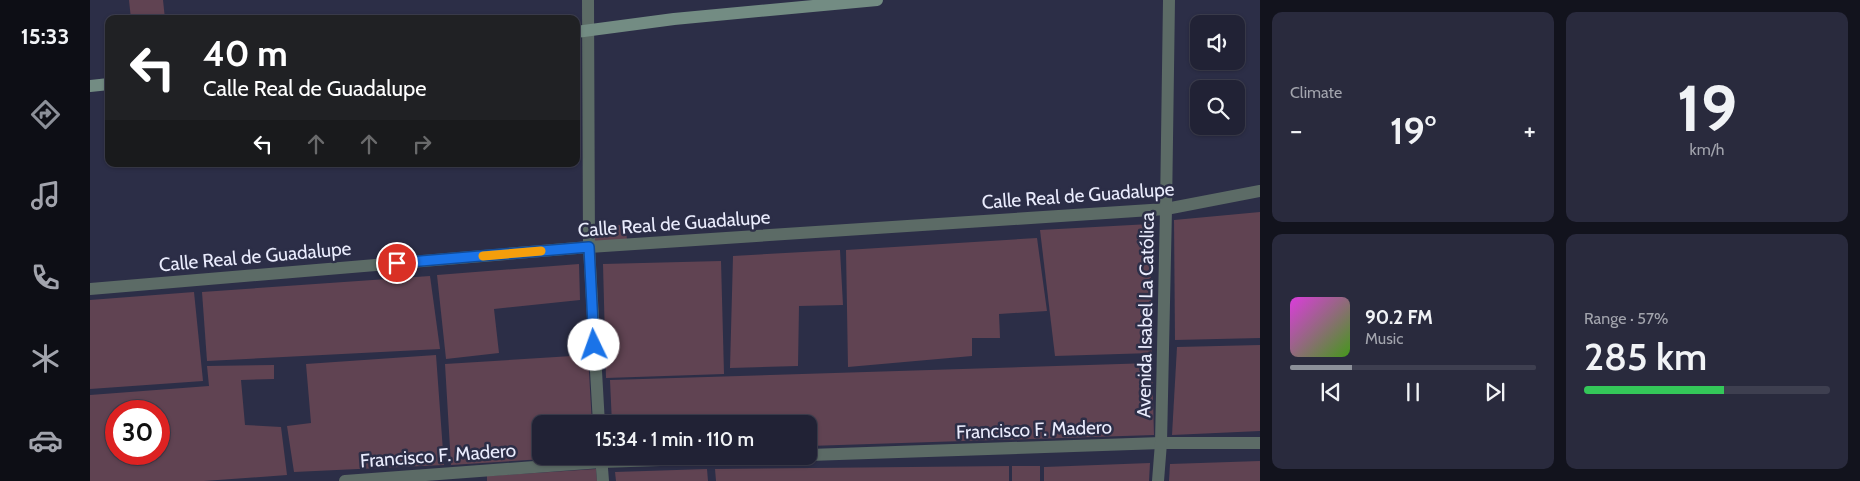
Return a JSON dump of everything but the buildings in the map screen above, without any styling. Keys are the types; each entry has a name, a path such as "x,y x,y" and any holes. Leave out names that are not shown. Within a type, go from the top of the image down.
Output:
{"street":[{"path":"588,0 582,32 589,247 598,415"},
{"path":"582,32 674,19 877,0"},
{"name":"Avenida Isabel La Católica","path":"1158,481 1161,443 1169,0"},
{"path":"90,86 105,84"},
{"name":"Calle Real de Guadalupe","path":"90,289 589,247 1166,209 1260,191"},
{"name":"Francisco F. Madero","path":"817,455 1161,443 1260,443"},
{"name":"Francisco F. Madero","path":"344,481 532,465"},
{"path":"601,465 602,481"}],"slow traffic":[{"path":"483,256 541,251"}],"route":[{"path":"397,263 589,247 594,345"}]}
